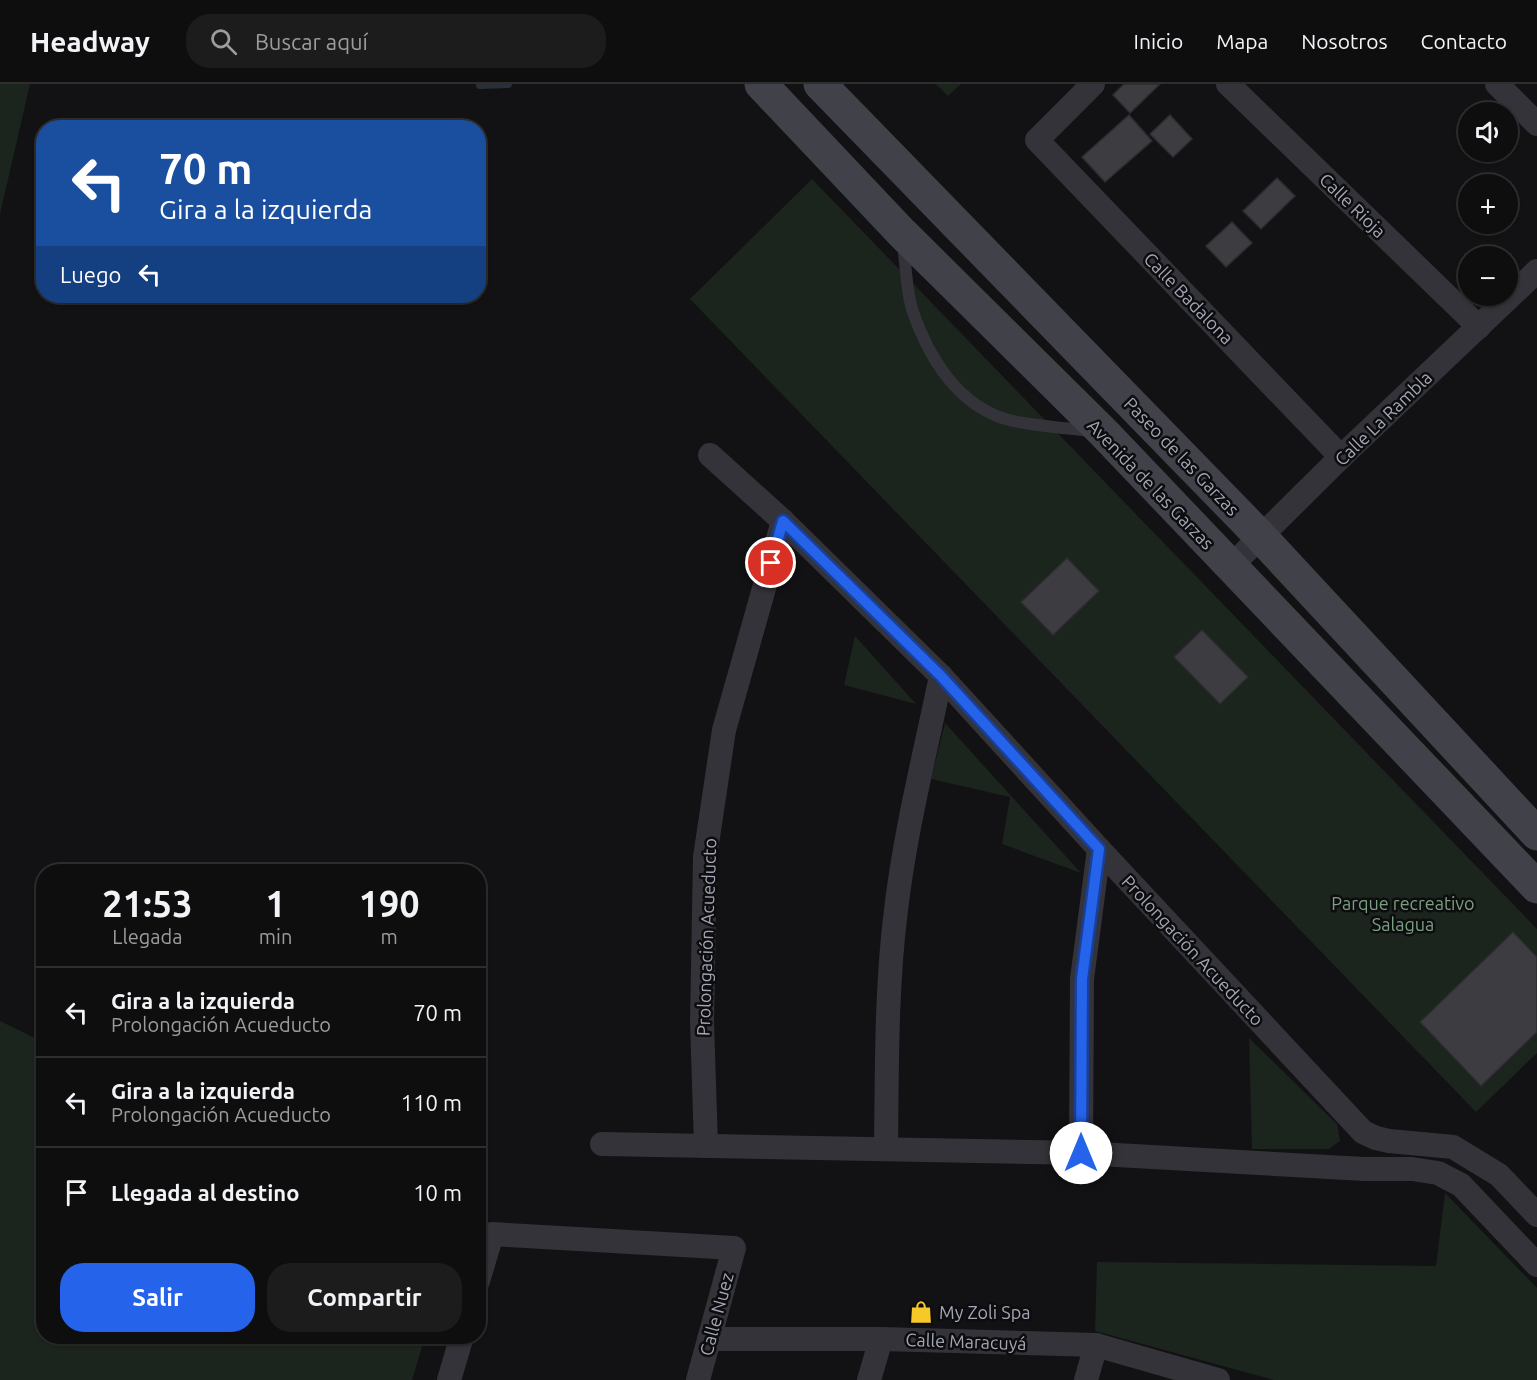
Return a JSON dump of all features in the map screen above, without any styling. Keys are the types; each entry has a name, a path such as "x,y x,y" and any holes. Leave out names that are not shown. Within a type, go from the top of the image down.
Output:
{"main road":[{"name":"Avenida de las Garzas","path":"761,84 901,232 1104,433 1537,888"},
{"name":"Paseo de las Garzas","path":"820,84 1261,537 1537,834"}],"street":[{"name":"Calle Badalona","path":"1094,84 1037,140 1341,457"},
{"name":"Calle Rioja","path":"1228,84 1479,327"},
{"path":"1497,84 1537,124"},
{"name":"Calle La Rambla","path":"1230,567 1341,457 1537,271"},
{"name":"Prolongación Acueducto","path":"710,455 783,521 941,676 1363,1132 1376,1138 1453,1147 1499,1175 1537,1216"},
{"name":"Prolongación Acueducto","path":"706,1146 702,1022 705,857 724,730 783,521"},
{"path":"886,1148 888,993 896,909 912,816 941,676"},
{"path":"1081,1153 1082,979 1099,849"},
{"path":"602,1144 1081,1153 1364,1169 1412,1169 1438,1173 1461,1185 1537,1265"},
{"path":"1412,1169 1418,1144"},
{"path":"1513,1240 1537,1216"},
{"name":"Calle Nuez","path":"486,1254 492,1234 734,1248 698,1380"},
{"name":"Calle Maracuyá","path":"709,1338 881,1339 1096,1345 1218,1380"},
{"path":"869,1380 881,1339"},
{"path":"450,1380 460,1344"},
{"path":"1086,1380 1096,1345"}],"lane":[{"path":"901,232 912,307 932,355 956,389 987,410 1011,420 1104,433"}],"green space":[{"path":"0,84 30,84 0,214"},
{"path":"936,84 961,84 948,96"},
{"name":"Parque recreativo Salagua","path":"812,179 1537,929 1537,1053 1476,1112 690,299"},
{"path":"855,636 916,704 844,685"},
{"path":"945,723 1081,873 1002,844 1010,797 931,779"},
{"path":"0,1021 36,1039 36,1344 423,1344 412,1380 0,1380"},
{"path":"1249,1038 1337,1124 1340,1141 1329,1149 1252,1149"},
{"path":"1445,1193 1537,1288 1537,1380 1274,1380 1095,1331 1097,1262 1436,1266"}],"building":[{"path":"1124,84 1160,84 1130,113 1113,95"},
{"path":"1129,115 1152,141 1105,182 1082,157"},
{"path":"1170,115 1192,139 1173,157 1150,134"},
{"path":"1277,178 1295,196 1261,229 1243,211"},
{"path":"1232,222 1252,243 1226,267 1206,246"},
{"path":"1067,558 1099,591 1053,635 1021,602"},
{"path":"1202,630 1248,677 1220,704 1174,657"},
{"path":"1513,932 1537,957 1537,1032 1481,1086 1420,1022"}],"waterway":[{"path":"480,85 508,84"}],"place":[{"name":"My Zoli Spa","path":"921,1312"}],"route":[{"path":"771,563 783,521 941,676 1099,849 1082,979 1081,1153"}]}
